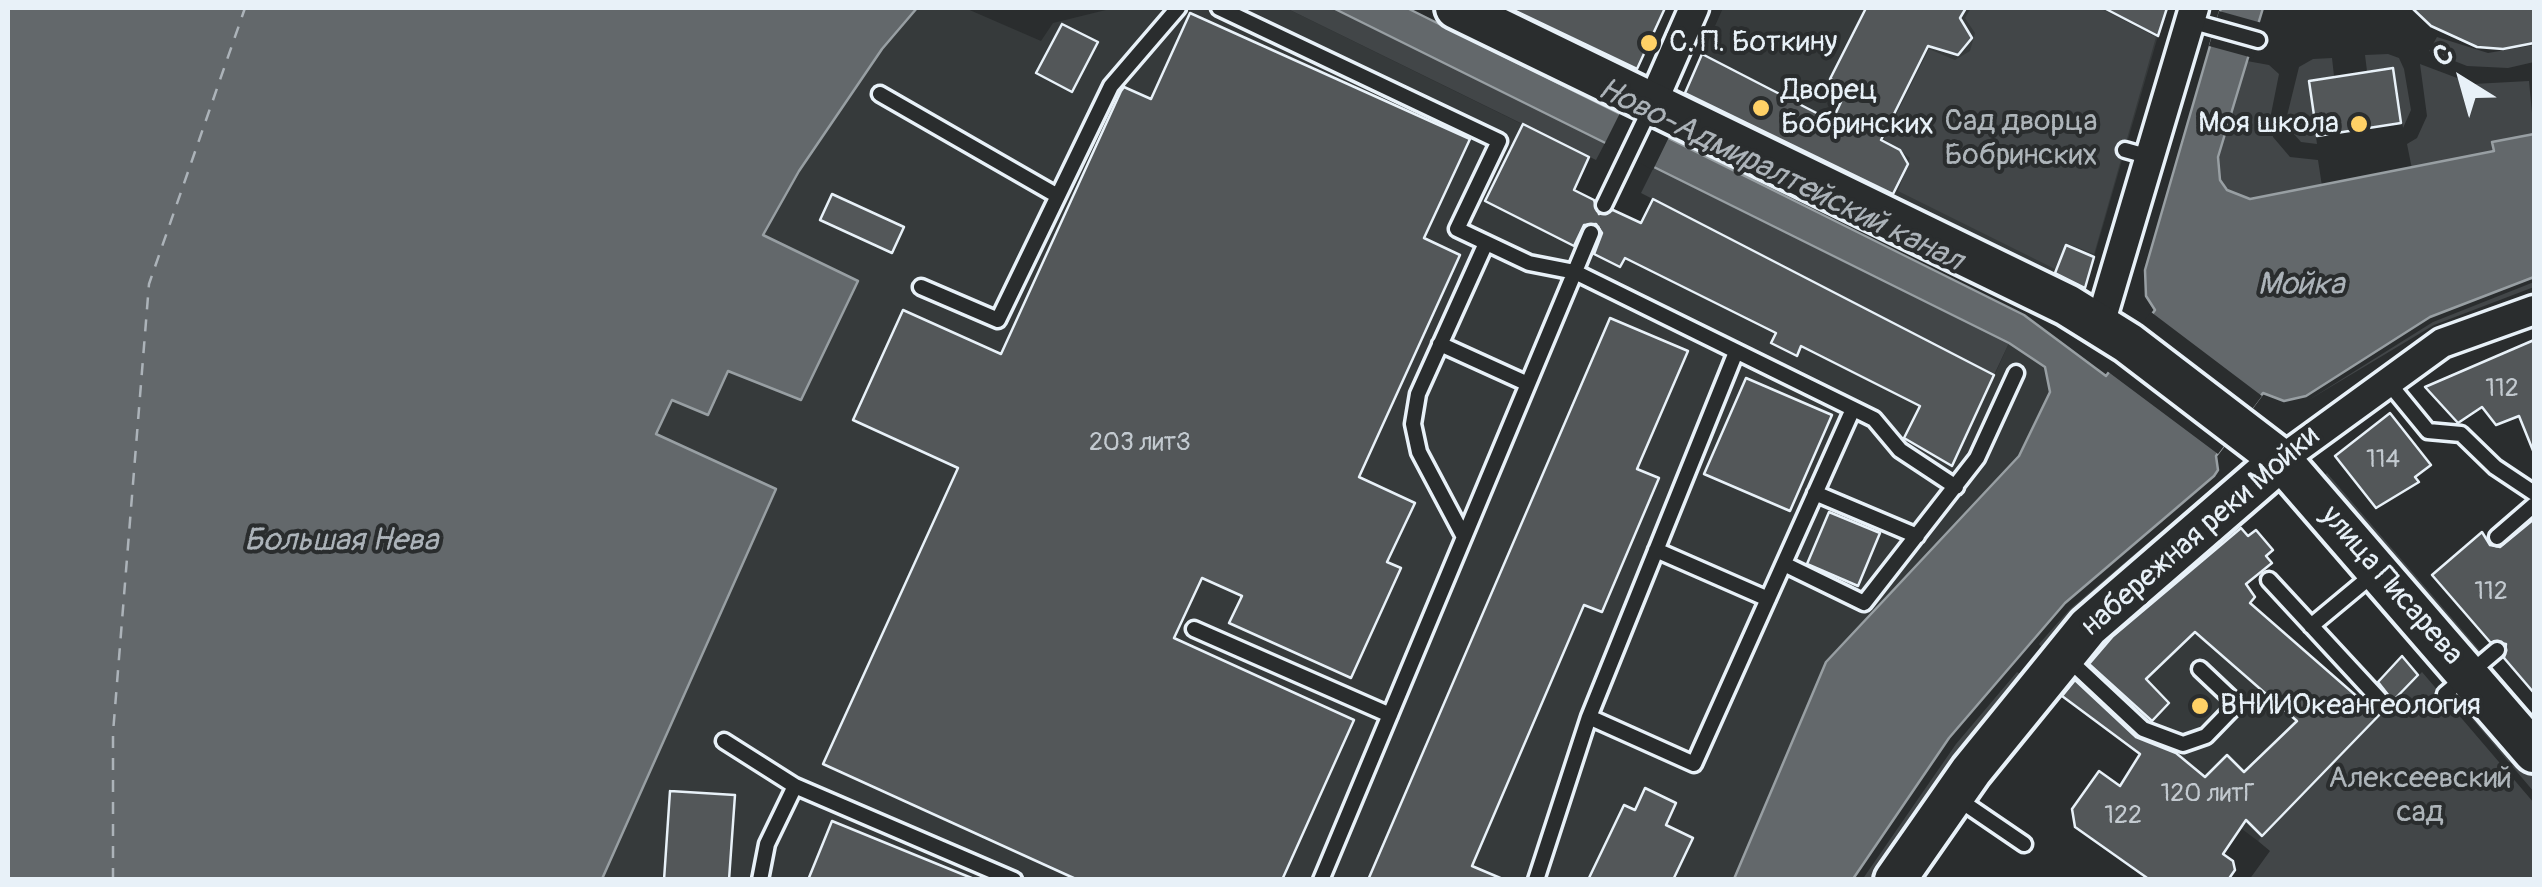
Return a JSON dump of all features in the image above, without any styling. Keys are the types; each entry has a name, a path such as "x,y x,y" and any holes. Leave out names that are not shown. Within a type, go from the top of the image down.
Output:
{"main road":[{"name":"улица Писарева","path":"1456,8 1497,19 1648,114 2114,333 2281,460 2533,749"},
{"name":"набережная реки Мойки","path":"1895,880 2063,654 2145,573 2281,460"}],"street":[{"path":"1648,114 1694,8"},
{"path":"2114,333 2137,154 2199,18"},
{"name":"набережная реки Мойки","path":"2281,460 2442,343 2534,310"}],"lane":[{"path":"921,288 998,320 1112,86 1178,8"},
{"path":"1219,8 1498,142 1457,229 1530,262 1575,272 1853,409 1874,420 1900,450 1956,487"},
{"path":"2199,18 2258,40"},
{"path":"880,94 1056,195"},
{"path":"1604,205 1648,114"},
{"path":"1322,880 1592,232"},
{"path":"1464,537 1418,452 1413,424 1418,394 1486,243"},
{"path":"1440,344 1528,384"},
{"path":"1536,880 1588,717 1736,352"},
{"path":"1784,564 1864,603 1978,458 2016,373"},
{"path":"2387,380 2428,431 2461,434 2495,467 2534,493"},
{"path":"1588,717 1694,764 1853,409"},
{"path":"1815,492 1918,536"},
{"path":"2497,537 2534,505"},
{"path":"1656,550 1768,599"},
{"path":"2311,626 2378,570"},
{"path":"2269,580 2379,699"},
{"path":"1194,629 1390,715"},
{"path":"2063,654 2143,730 2183,744 2206,736 2238,704 2200,669"},
{"path":"724,741 795,786 1014,880"},
{"path":"760,880 768,844 795,786"},
{"path":"1954,796 2024,844"}],"shaded area":[{"path":"917,8 965,8 1041,41 1053,23 1114,8 1286,8 1589,157 1574,190 1640,223 1653,199 1995,374 2009,343 2045,366 2050,392 2019,456 1826,662 1734,879 602,880 776,490 656,434 672,400 728,370 801,400 762,236 799,171 882,49"},
{"path":"1723,8 2104,8 2158,36 2085,288 1690,96 1687,89"},
{"name":"ВНИИОкеангеология","path":"2180,573 2241,634 2361,737 2258,841 2059,694"}],"green space":[{"path":"1286,8 1333,8 1606,141 1596,160"},
{"name":"Сад дворца Бобринских","path":"1971,8 2100,8 2156,37 2094,254 2066,243 2055,269 1898,191 1910,158 1884,139 1929,49 1955,60 1970,51 1975,33 1965,18"},
{"path":"2437,37 2488,53 2534,45 2534,62 2508,68 2467,66 2429,51"},
{"path":"2388,54 2399,58 2404,69 2411,110 2403,128 2394,67 2367,71 2365,55"},
{"path":"2332,58 2334,76 2308,81 2317,144 2301,142 2285,124 2299,67 2313,59"},
{"path":"2247,61 2269,65 2279,74 2271,114 2273,137 2290,157 2318,160 2322,186 2250,199 2227,190 2220,181 2218,157"},
{"path":"2420,64 2473,84 2529,81 2534,134 2493,142 2494,151 2412,169 2407,144 2417,138 2427,116"},
{"path":"1655,165 2009,343 1994,375 1641,193"},
{"path":"2534,282 2534,287 2434,325 2307,401 2433,322"},
{"path":"2327,473 2482,653 2476,659 2320,479"},
{"path":"2216,485 2219,488 2047,650 1953,761 1874,879 1862,880 1956,744 2017,672 2021,674 2043,649 2039,644 2070,609"},
{"name":"Алексеевский сад","path":"2422,672 2534,803 2534,879 2249,880 2270,851 2258,841 2262,836"},
{"path":"2464,695 2534,777 2534,792 2457,701"}],"water":[{"name":"Большая Нева","path":"8,8 917,8 882,49 799,171 763,235 858,281 801,400 728,371 708,415 672,400 656,434 776,489 602,879 8,879"},
{"name":"Мойка","path":"1333,8 1407,8 2024,315 2106,376 2155,310 2146,296 2145,270 2221,8 2263,8 2218,157 2220,180 2227,190 2250,199 2494,151 2492,142 2534,134 2534,277 2430,317 2306,396 2284,401 2263,393 2216,456 2218,470 2214,476 2065,603 1949,738 1853,879 1734,879 1826,662 2019,456 2050,392 2045,367 2009,343"}],"pier":[{"path":"2219,11 2262,23 2253,58 2209,46"},
{"path":"1621,111 1670,135 1653,170 1604,145"},
{"path":"2151,312 2262,396 2218,454 2107,371"}],"building":[{"path":"1509,8 1665,8 1637,69"},
{"name":"Дворец Бобринских","path":"1866,8 1966,8 1960,18 1972,38 1958,55 1928,46 1881,140 1900,150 1908,164 1893,194 1685,93 1702,54 1832,121 1848,87 1830,79"},
{"path":"2104,8 2167,8 2158,36"},
{"path":"2412,8 2534,8 2534,43 2503,49 2477,47 2431,26"},
{"path":"1190,13 1470,139 1424,238 1460,255 1359,477 1415,503 1387,562 1401,568 1351,678 1229,623 1242,596 1202,578 1174,638 1354,720 1282,880 1078,880 823,764 958,468 853,420 903,310 1001,354 1121,91 1124,87 1151,99"},
{"path":"1062,24 1098,42 1072,92 1036,73"},
{"path":"2393,68 2401,123 2317,136 2309,81"},
{"path":"1523,124 1589,157 1574,190 1594,200 1599,214 1613,210 1641,223 1653,199 1994,375 1952,466 1904,438 1920,406 1801,346 1797,356 1771,343 1776,333 1625,258 1620,267 1594,254 1602,233 1596,224 1584,225 1574,246 1485,201"},
{"path":"832,194 904,227 892,253 820,220"},
{"path":"2066,245 2094,257 2085,288 2055,273"},
{"path":"1610,318 1688,351 1637,469 1659,478 1602,612 1584,605 1472,866 1505,880 1368,880"},
{"path":"2534,340 2534,453 2519,416 2496,425 2482,407 2458,423 2425,387"},
{"path":"1746,378 1832,415 1790,511 1704,474"},
{"path":"2390,413 2431,465 2415,477 2419,482 2376,508 2335,456"},
{"path":"1829,512 1880,533 1858,586 1807,564"},
{"path":"2534,519 2534,693 2504,658 2506,644 2490,642 2432,575 2482,532 2490,545 2500,547"},
{"path":"2241,528 2248,536 2256,530 2273,550 2266,556 2272,563 2246,584 2255,597 2250,603 2361,700 2377,709 2387,706 2389,696 2378,682 2402,656 2418,675 2262,836 2246,820 2223,854 2233,861 2235,870 2228,880 2150,880 2075,827 2072,809 2099,771 2120,786 2140,754 2062,696 2075,680 2136,737 2176,753 2205,777 2227,755 2244,772 2297,721 2195,632 2146,679 2169,703 2152,721 2089,664 2113,636"},
{"path":"1645,788 1676,803 1666,825 1693,838 1673,880 1588,880 1624,805 1635,810"},
{"path":"670,791 735,795 729,880 664,880"},
{"path":"832,821 974,879 974,880 808,880"}],"ferry route":[{"path":"113,880 113,733 149,284 245,8"}],"place":[{"name":"С. П. Боткину","path":"1649,43"},
{"name":"Дворец Бобринских","path":"1761,108"},
{"name":"Моя школа","path":"2359,124"},
{"name":"ВНИИОкеангеология","path":"2200,706"}],"water label":[{"name":"Ново-Адмиралтейский канал","path":"1780,176"}]}
